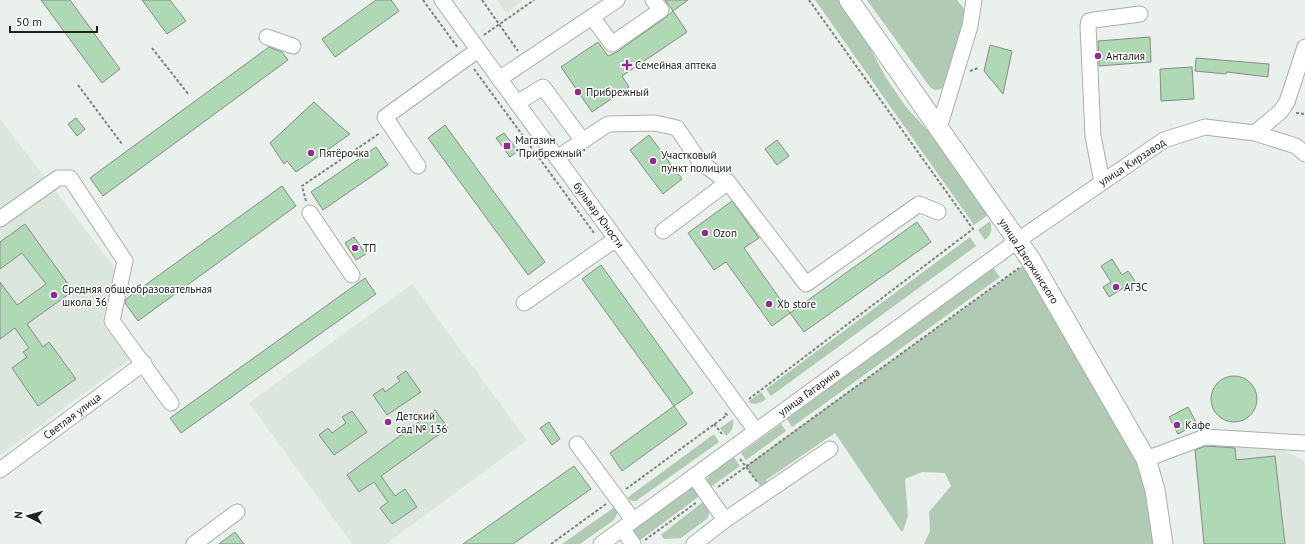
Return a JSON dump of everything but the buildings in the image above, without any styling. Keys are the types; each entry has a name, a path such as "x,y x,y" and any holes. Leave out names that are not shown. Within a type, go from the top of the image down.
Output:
{"main road":[{"name":"улица Дзержинского","path":"849,0 1031,260 1146,459 1155,490 1163,544"}],"street":[{"name":"бульвар Юности","path":"442,0 474,49 499,79 557,158 610,243 756,431"},
{"path":"499,79 617,0"},
{"path":"592,17 612,44 661,10 653,0"},
{"path":"938,128 970,26 974,0"},
{"path":"1102,182 1093,136 1089,21 1140,14"},
{"path":"267,37 293,46"},
{"path":"1255,133 1281,111 1287,102 1305,47"},
{"path":"418,166 385,117 474,49"},
{"path":"517,103 543,87 583,141"},
{"path":"557,158 608,124 655,123 676,128 700,162 728,182 806,284 919,204 938,212"},
{"name":"улица Кирзавод","path":"1017,241 1164,140 1205,127 1255,133 1296,146 1305,154"},
{"path":"0,219 58,178 70,178 125,261 112,321 144,363 171,403"},
{"path":"663,232 728,182"},
{"path":"310,213 352,275"},
{"name":"улица Гагарина","path":"601,544 1017,241"},
{"path":"524,303 610,243"},
{"name":"Светлая улица","path":"0,470 144,363"},
{"path":"1146,459 1205,437 1305,443"},
{"path":"577,444 616,497 628,524 633,544"},
{"path":"694,544 726,520 830,449"},
{"path":"694,476 726,520"},
{"path":"194,544 238,512"}],"path":[{"path":"423,0 474,49 610,243"},
{"path":"482,0 525,62"},
{"path":"474,49 499,24 534,0"},
{"path":"746,400 973,229 809,0"},
{"path":"152,48 189,95"},
{"path":"78,85 122,144"},
{"path":"310,213 302,186 390,126"},
{"path":"640,544 1024,264"},
{"path":"551,544 727,415 722,408"},
{"path":"714,424 722,434"},
{"path":"737,455 765,493"}],"shaded area":[{"path":"497,0 524,0 506,13"},
{"name":"Средняя общеобразовательная школа 36","path":"0,119 115,268 102,322 129,360 0,455"},
{"name":"Детский сад № 136","path":"412,284 527,440 386,544 352,544 249,403"},
{"path":"1207,444 1278,447 1305,462 1305,544 1204,544 1197,467 1209,466"}],"green space":[{"path":"815,0 838,0 867,42 885,76 906,107 940,144 988,215 974,225"},
{"path":"867,0 957,0 965,10 966,17 947,83 941,89 935,90 930,87"},
{"path":"990,221 991,232 985,240 978,230"},
{"path":"970,237 976,246 771,396 766,389"},
{"path":"1031,260 1146,459 1163,544 924,544 930,531 929,512 951,486 945,473 922,472 905,479 908,516 903,531 901,531 835,433 766,480 772,489 765,493 746,466"},
{"path":"993,268 1000,277 792,427 787,419"},
{"path":"761,392 766,399 757,404 748,402"},
{"path":"733,419 732,429 726,436 720,428"},
{"path":"781,424 786,431 746,460 741,453"},
{"path":"714,434 719,442 636,501 632,501 627,498"},
{"path":"733,456 740,466 709,488 706,481 711,473"},
{"path":"687,488 694,488 701,495 636,543 632,532 636,526"},
{"path":"704,501 709,509 708,518 681,538 664,539 661,535"},
{"path":"616,506 617,514 614,520 580,544 562,544"}],"place":[{"name":"Анталия","path":"1098,56"},
{"name":"Семейная аптека","path":"627,65"},
{"name":"Прибрежный","path":"578,92"},
{"name":"Магазин \"Прибрежный\"","path":"507,146"},
{"name":"Пятёрочка","path":"311,153"},
{"name":"Участковый пункт полиции","path":"653,161"},
{"name":"Ozon","path":"705,233"},
{"name":"ТП","path":"355,248"},
{"name":"АГЗС","path":"1116,287"},
{"name":"Средняя общеобразовательная школа 36","path":"54,295"},
{"name":"Xb store","path":"769,304"},
{"name":"Детский сад № 136","path":"388,422"},
{"name":"Кафе","path":"1177,425"}]}
